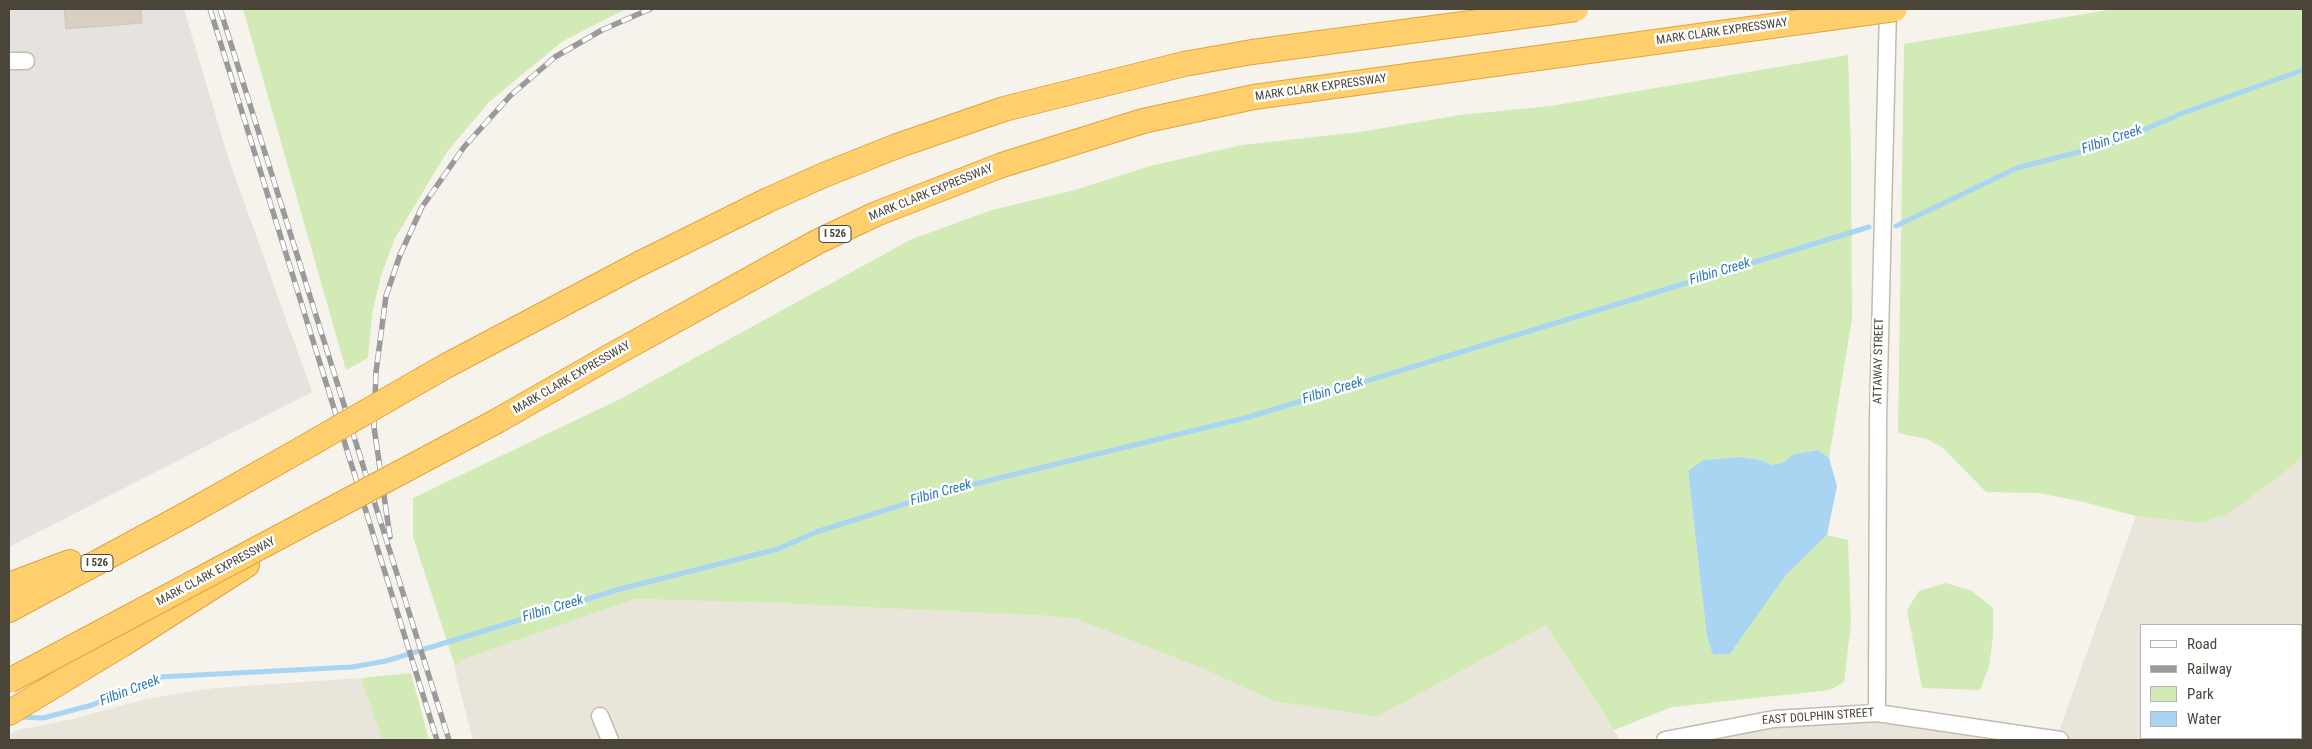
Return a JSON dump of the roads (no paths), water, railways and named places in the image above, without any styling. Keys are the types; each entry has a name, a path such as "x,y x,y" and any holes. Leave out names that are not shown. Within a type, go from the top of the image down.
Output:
{"highway":[{"name":"I 526","path":"9,610 185,515 444,367 638,265 776,196 897,146 1004,109 1184,64 1252,52 1576,9"},
{"name":"MARK CLARK EXPRESSWAY","path":"9,681 497,422 609,356 817,242 876,214 1002,165 1143,121 1254,97 1895,9"},
{"path":"9,713 123,644 331,511"},
{"path":"9,586 185,515"}],"street":[{"name":"ATTAWAY STREET","path":"1877,713 1878,420 1888,9"},
{"path":"9,61 26,61"},
{"name":"EAST DOLPHIN STREET","path":"1665,740 1774,719 1877,713 2060,740"},
{"path":"600,716 610,740"}],"water":[{"path":"1818,450 1829,458 1837,486 1827,535 1786,575 1730,654 1713,655 1707,637 1688,471 1703,460 1740,457 1761,460 1772,465 1784,462 1794,454"}],"waterway":[{"name":"Filbin Creek","path":"1896,226 2017,168 2113,143 2183,113 2303,70"},
{"name":"Filbin Creek","path":"18,717 43,718 92,705 159,677 352,667 386,661 620,589 778,549 816,532 946,491 1249,417 1869,227"}],"railway":[{"path":"210,9 437,740"},
{"path":"220,9 449,740"},
{"path":"390,537 374,427 376,372 386,296 400,255 422,207 464,147 510,96 555,57 602,30 650,9"}]}
